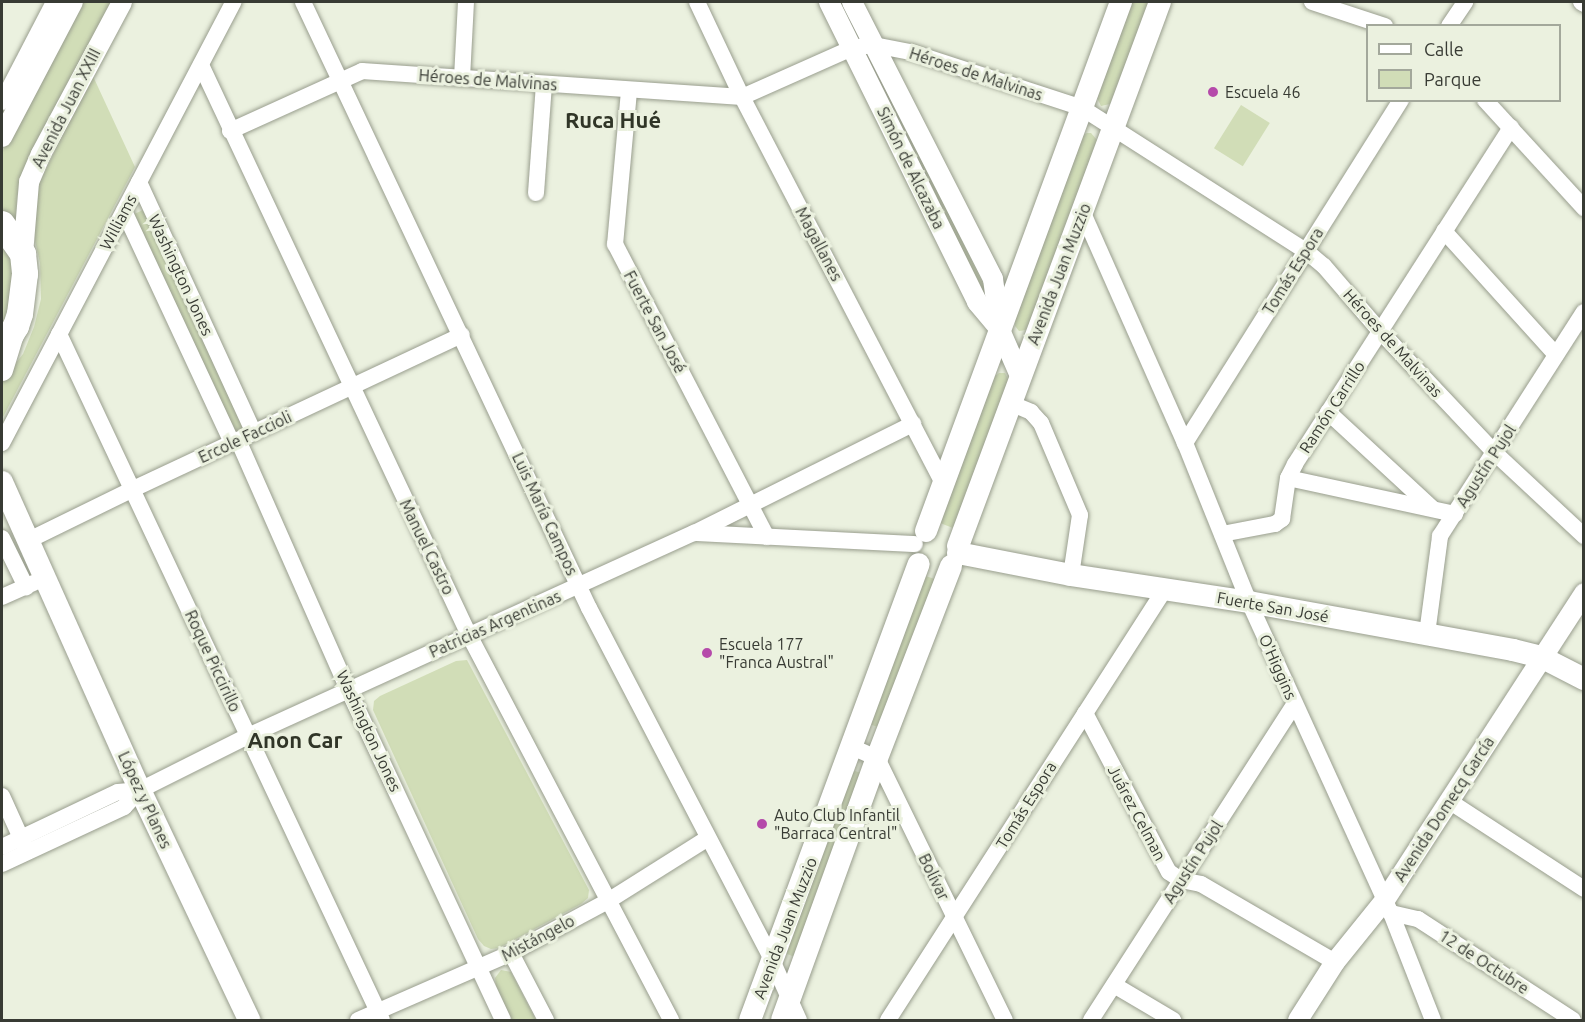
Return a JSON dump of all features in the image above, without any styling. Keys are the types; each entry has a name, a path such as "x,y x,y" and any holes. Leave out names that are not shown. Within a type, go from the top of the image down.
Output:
{"main road":[{"name":"Avenida Juan Muzzio","path":"750,1020 852,747 920,546 1121,2"},
{"name":"Avenida Juan Muzzio","path":"790,1014 878,758 956,555 1010,403 1083,213 1160,2"},
{"path":"2,224 23,254 24,297 2,370"},
{"path":"2,350 16,326"},
{"name":"López y Planes","path":"2,482 29,540 35,583"},
{"name":"López y Planes","path":"2,508 30,564 35,583 140,790 249,1020"},
{"path":"937,528 944,529 955,539 956,555 938,572 924,569 920,546 937,528"},
{"name":"Fuerte San José","path":"956,555 1250,602 1427,634 1541,657 1584,679"}],"street":[{"path":"4,90 54,2"},
{"path":"2,137 73,2"},
{"name":"Avenida Juan XXIII","path":"23,254 29,182 41,154 122,2"},
{"name":"Williams","path":"2,443 234,2"},
{"name":"Luis María Campos","path":"303,2 579,586 772,960 790,1014"},
{"path":"462,78 466,2"},
{"name":"Magallanes","path":"697,2 742,97 944,485"},
{"name":"Simón de Alcazaba","path":"829,2 977,302 1000,330"},
{"name":"Simón de Alcazaba","path":"852,2 993,279 1000,330 1020,376"},
{"path":"1312,2 1379,24"},
{"path":"1450,24 1465,2"},
{"name":"Héroes de Malvinas","path":"230,130 362,71 742,97 852,48 874,45 911,52 1082,108 1306,251 1324,266 1380,332 1495,453 1584,536"},
{"name":"Manuel Castro","path":"201,65 469,635 671,1020"},
{"path":"536,193 544,85"},
{"name":"Fuerte San José","path":"628,91 615,244 767,537"},
{"name":"Tomás Espora","path":"1185,443 1400,102"},
{"path":"1487,102 1584,208"},
{"name":"Ramón Carrillo","path":"1222,534 1275,524 1282,519 1288,478 1328,411 1511,127"},
{"name":"Washington Jones","path":"139,183 254,433"},
{"name":"Washington Jones","path":"124,211 235,442 503,1020"},
{"name":"O'Higgins","path":"1083,213 1185,443 1250,602 1388,906 1433,1020"},
{"path":"1444,231 1556,355"},
{"name":"Agustín Pujol","path":"1427,634 1440,536 1584,312"},
{"name":"Roque Piccirillo","path":"59,334 380,1016"},
{"name":"Ercole Faccioli","path":"29,540 462,335"},
{"path":"1010,403 1031,412 1041,423 1080,515 1071,575"},
{"path":"1328,411 1432,509"},
{"name":"Patricias Argentinas","path":"2,864 24,845 118,792 140,790 348,689 694,533 913,424"},
{"path":"1288,478 1455,514"},
{"path":"694,533 920,546"},
{"name":"López y Planes","path":"2,538 35,583"},
{"path":"2,597 35,583"},
{"name":"Tomás Espora","path":"888,1020 1165,589"},
{"name":"Avenida Domecq García","path":"1301,1019 1335,962 1388,906 1449,801 1584,593"},
{"name":"Agustín Pujol","path":"1091,1020 1295,704"},
{"name":"Juárez Celman","path":"1085,713 1150,842 1169,872 1181,880 1201,884 1335,962"},
{"path":"852,747 878,758"},
{"name":"Bolívar","path":"878,758 1005,1020"},
{"path":"2,796 24,845"},
{"path":"1449,801 1584,889"},
{"name":"Mistángelo","path":"358,1020 380,1016 511,953 608,901 708,838"},
{"name":"Patricias Argentinas","path":"2,847 24,845"},
{"name":"12 de Octubre","path":"1388,906 1418,919 1573,1020"},
{"path":"511,953 546,1020"},
{"path":"1114,985 1173,1020"}],"green space":[{"path":"81,2 114,2 24,174 17,196 16,223 2,214 2,152"},
{"path":"1132,2 1149,2 1110,104 1101,106 1097,98"},
{"path":"92,74 135,167 2,419 2,381 23,354 34,327 41,299 40,263 31,223 37,188"},
{"path":"889,91 990,298 984,301 883,94"},
{"path":"1241,105 1270,123 1243,166 1214,148"},
{"path":"1091,133 1097,140 1029,326 1026,330 1019,331 1015,326 1015,320 1083,135"},
{"path":"143,210 244,428 234,433 132,215"},
{"path":"2,232 13,253 16,283 2,335"},
{"path":"1005,373 1009,381 953,528 940,523 995,376"},
{"path":"922,575 935,579 878,727 872,725 871,718"},
{"path":"467,660 589,890 588,898 581,904 499,948 491,949 484,946 478,939 373,710 374,701 380,696 456,661"},
{"path":"855,771 861,773 795,957 787,954 786,947 850,773"},
{"path":"501,970 511,972 536,1020 511,1020 496,986 495,978"}],"place":[{"name":"Escuela 46","path":"1213,92"},
{"name":"Escuela 177 \"Franca Austral\"","path":"707,653"},
{"name":"Auto Club Infantil \"Barraca Central\"","path":"762,824"}],"district":[{"name":"Ruca Hué","path":"613,120"},
{"name":"Anon Car","path":"295,740"}]}
